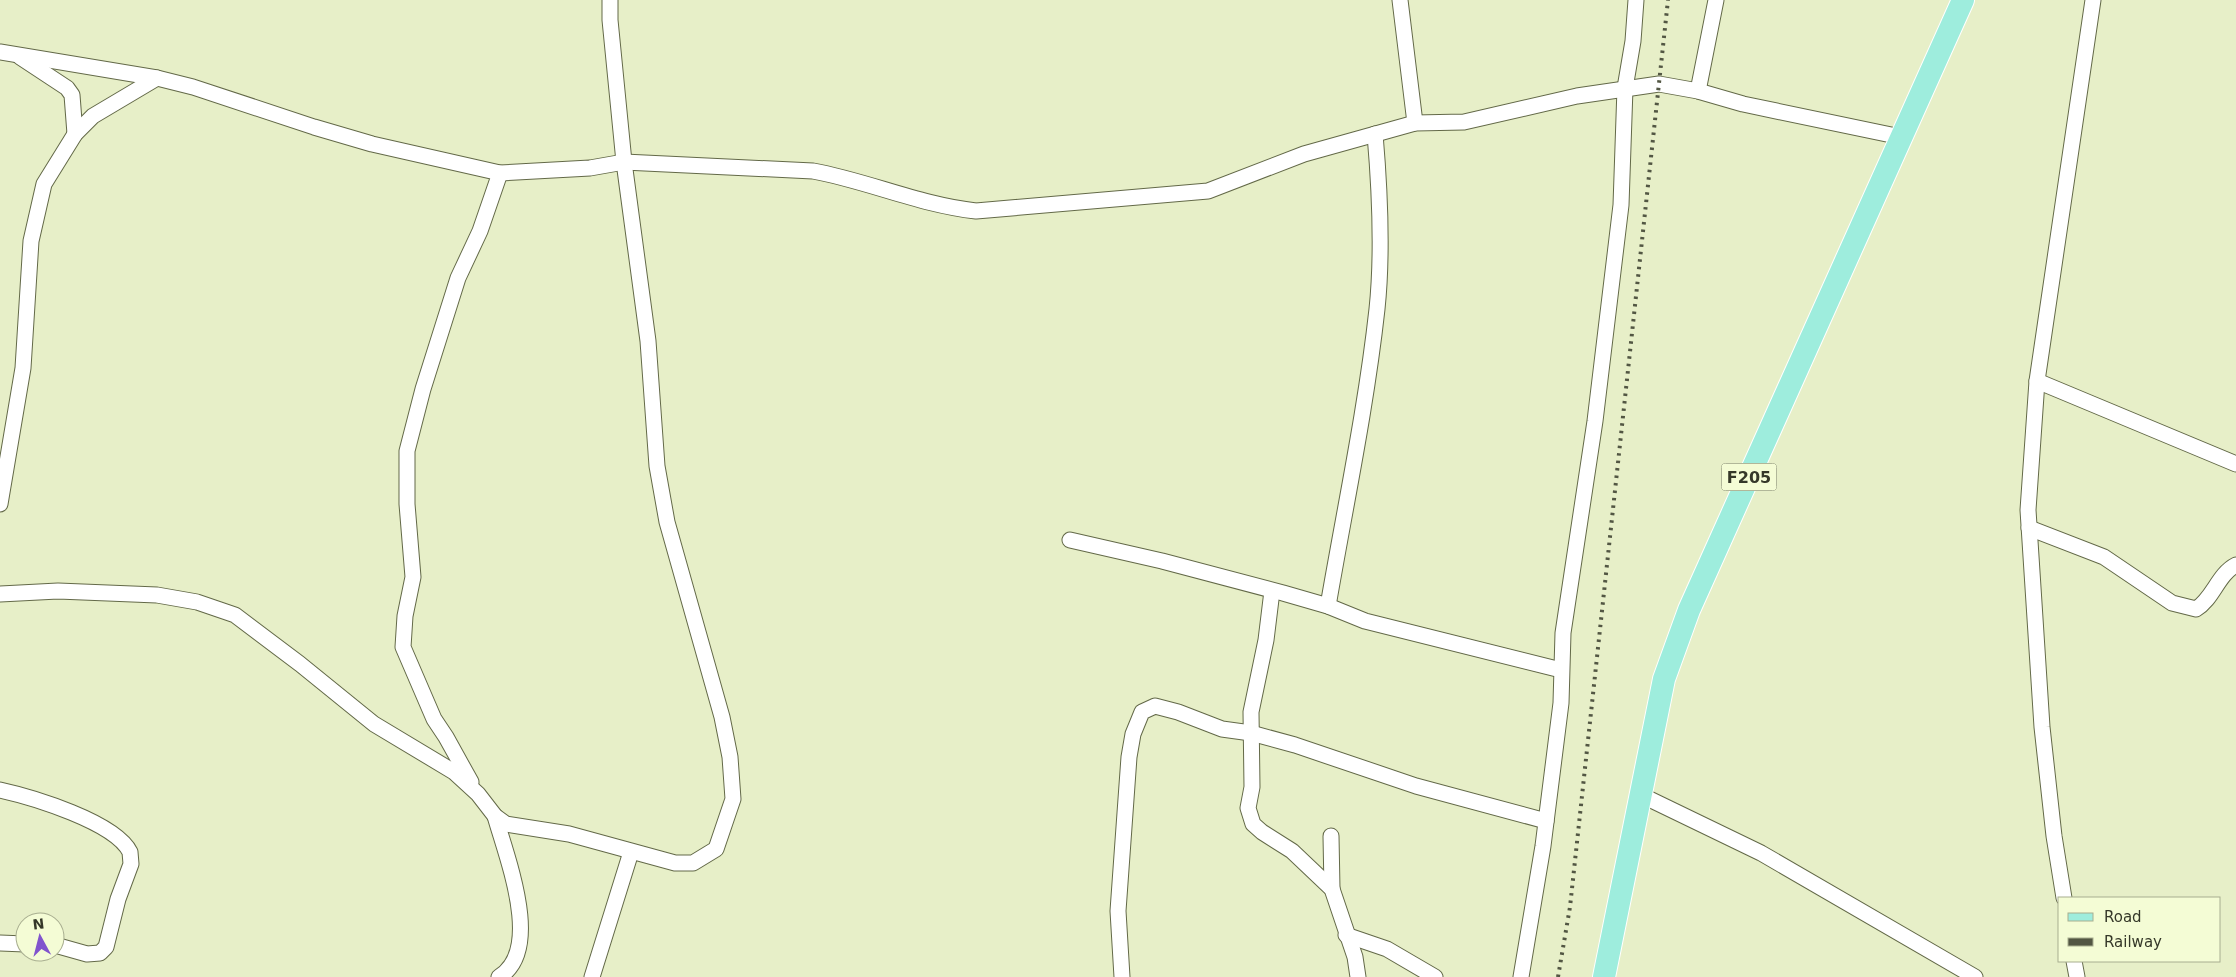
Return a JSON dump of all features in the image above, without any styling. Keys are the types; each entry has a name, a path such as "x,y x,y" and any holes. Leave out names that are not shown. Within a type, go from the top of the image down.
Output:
{"main road":[{"name":"F205","path":"1604,977 1664,679 1690,610 1963,0"}],"street":[{"path":"500,173 480,231 458,278 422,389 407,451 407,504 413,577 405,616 404,647 434,719 478,794 495,816 506,824 570,834 675,864 693,863 716,850 733,798 730,757 722,717 665,513 657,466 648,342 624,162 610,20 610,0"},
{"path":"1400,0 1415,123"},
{"path":"1521,977 1537,891 1561,703 1563,632 1595,420 1622,205 1625,88 1633,41 1636,0"},
{"path":"1698,91 1716,0"},
{"path":"2064,897 2054,836 2042,727 2028,510 2037,381 2093,0"},
{"path":"0,52 157,78 235,99 314,127 364,141 500,173 590,168 624,162 814,171 840,176 944,208 976,211 1208,191 1304,154 1415,123 1464,122 1577,96 1659,84 1698,91 1743,104 1901,137"},
{"path":"16,54 67,88 72,94 75,134"},
{"path":"0,504 4,456 23,368 29,298 29,264 44,184 75,134 93,116 157,78"},
{"path":"1328,606 1363,406 1377,308 1380,185 1375,134"},
{"path":"2037,381 2236,464"},
{"path":"2029,528 2104,557 2172,603 2196,609 2205,604 2221,580 2236,565"},
{"path":"1070,540 1162,561 1272,590 1328,606 1365,621 1561,670"},
{"path":"1272,590 1266,640 1251,712 1252,787 1248,808 1253,824 1292,851 1332,889"},
{"path":"0,594 58,591 157,595 197,602 235,615 300,664 374,724 454,772 478,794"},
{"path":"1122,977 1118,911 1129,758 1133,734 1142,712 1155,706 1178,712 1222,729 1251,733 1295,745 1416,786 1546,821"},
{"path":"0,790 50,805 99,825 110,832 130,852 130,864 118,899 106,947 100,953 87,954 65,948"},
{"path":"1641,795 1761,853 1975,977"},
{"path":"495,816 511,877 521,926 520,949 513,966 500,977"},
{"path":"1330,836 1332,889 1355,958 1358,977"},
{"path":"592,977 631,852"},
{"path":"1346,935 1387,949 1435,977"},
{"path":"0,942 15,943"},
{"path":"2074,962 2077,977"}],"railway":[{"path":"1558,977 1570,907 1668,0"}]}
